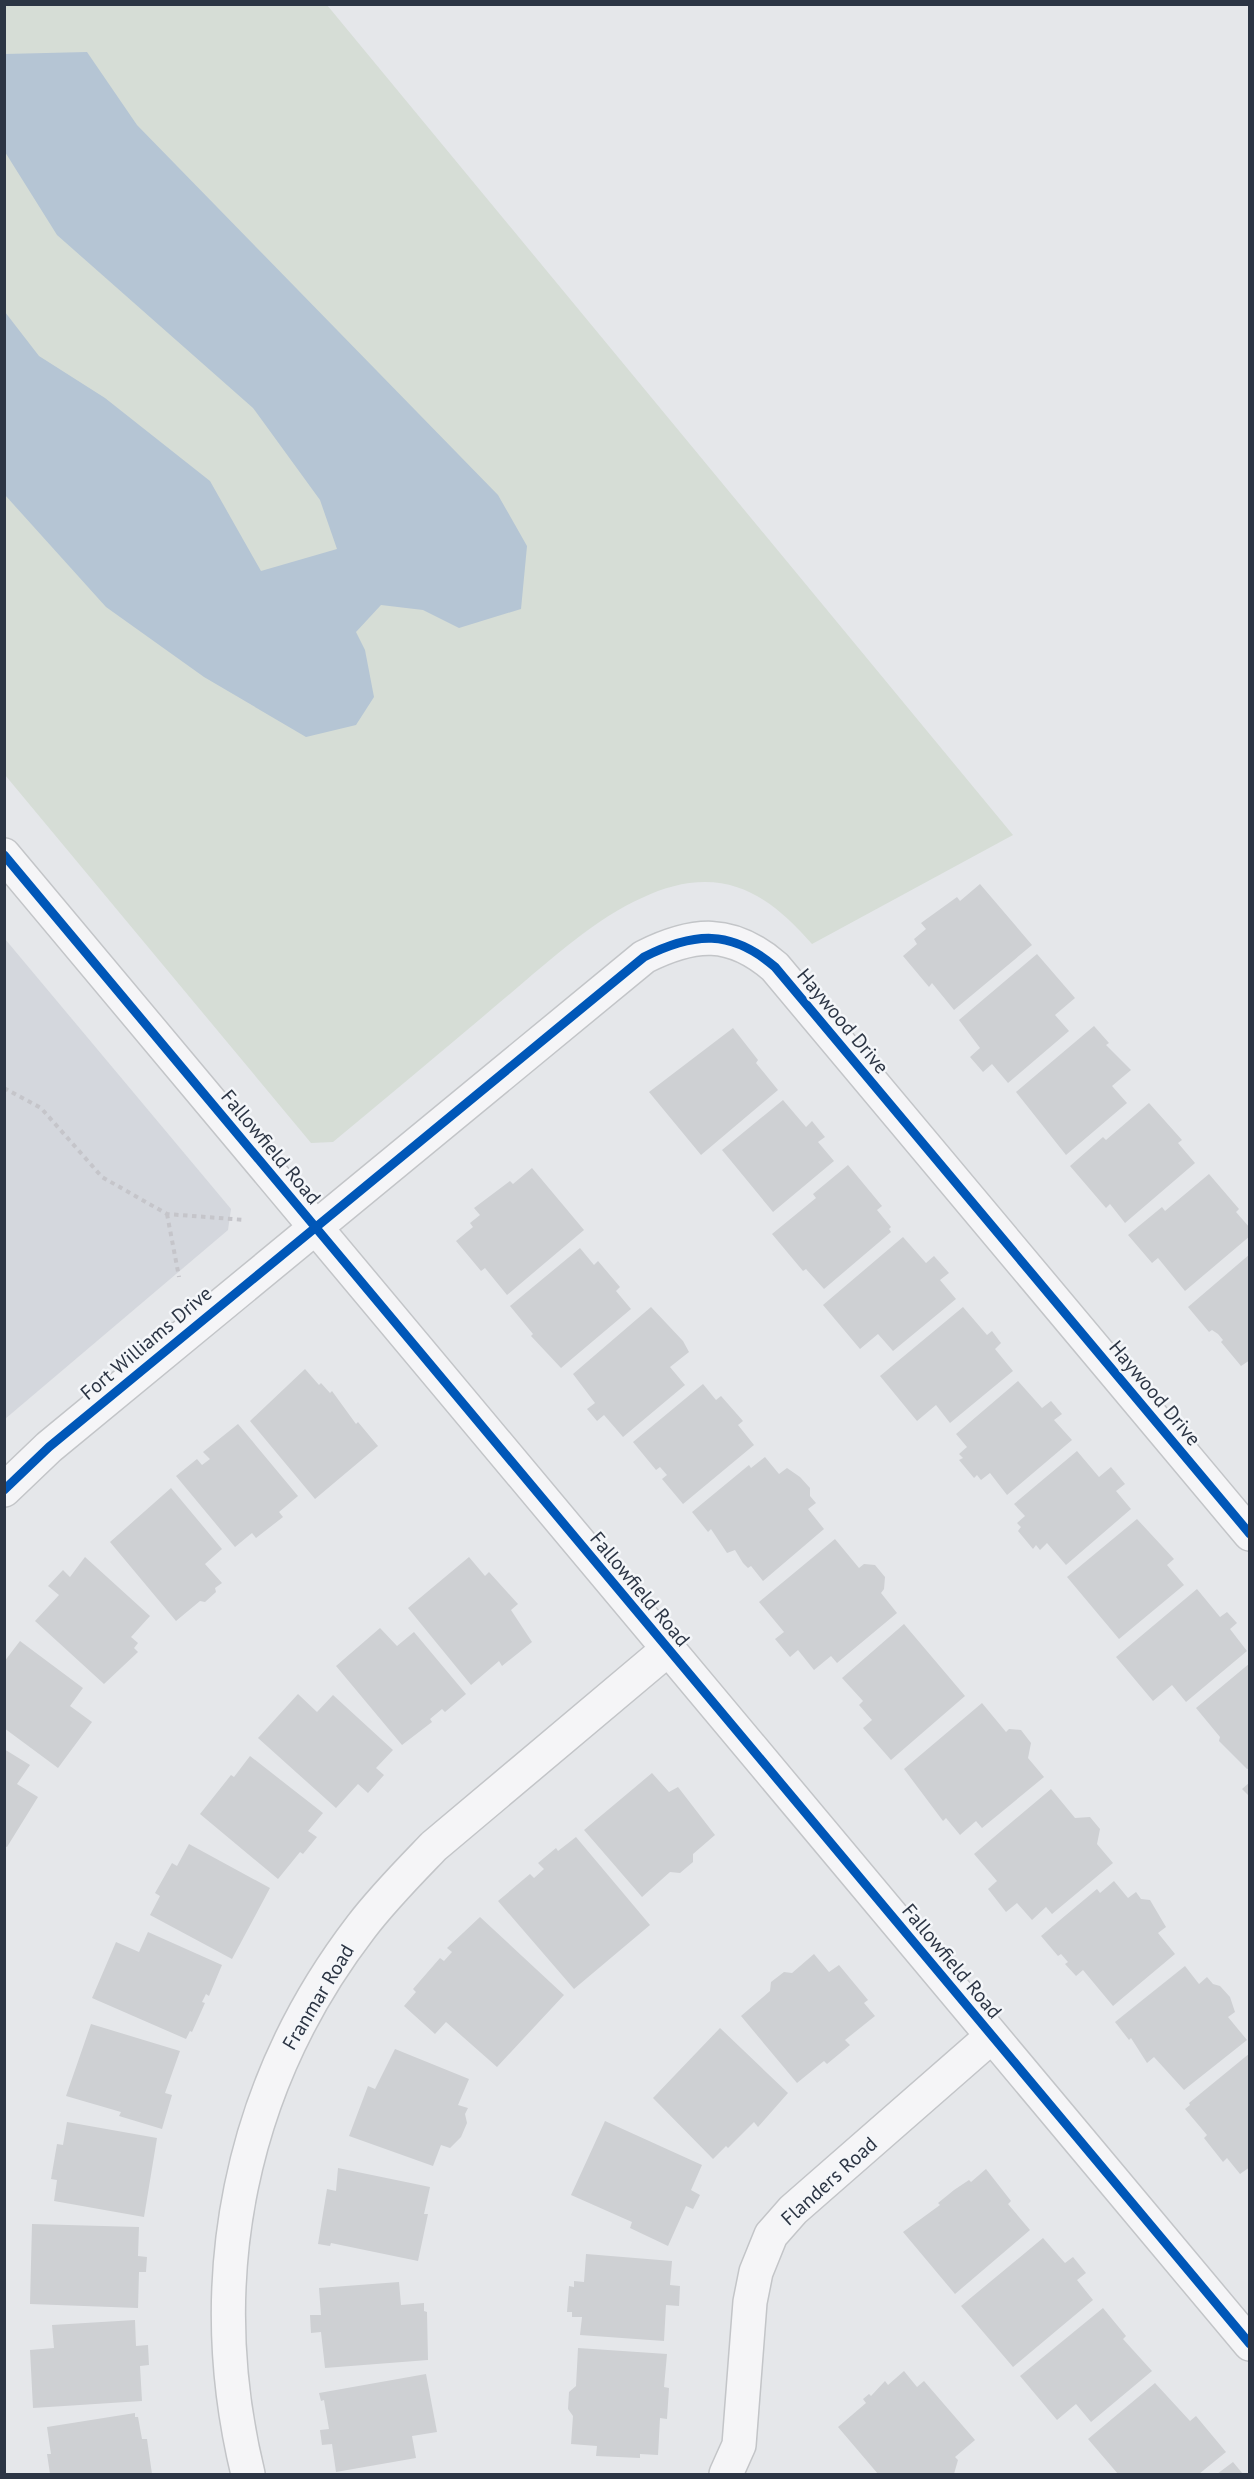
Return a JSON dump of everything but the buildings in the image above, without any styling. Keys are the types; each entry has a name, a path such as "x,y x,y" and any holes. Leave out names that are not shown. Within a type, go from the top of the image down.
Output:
{"street":[{"name":"Fallowfield Road","path":"4,855 1250,2344"},
{"name":"Haywood Drive","path":"314,1227 644,957 690,938 716,937 759,953 775,967 1250,1534"},
{"name":"Fort Williams Drive","path":"4,1490 49,1447 314,1227"},
{"name":"Franmar Road","path":"248,2475 233,2397 228,2353 230,2256 235,2211 246,2163 274,2075 292,2037 313,1998 350,1942 411,1869 434,1846 667,1650"},
{"name":"Flanders Road","path":"726,2475 739,2445 750,2302 756,2272 771,2235 792,2210 992,2036"}],"path":[{"path":"4,1088 41,1108 102,1177 167,1214 245,1220"},
{"path":"167,1214 179,1277"}],"shaded area":[{"path":"4,5 327,5 1013,835 812,944 778,910 752,893 737,887 722,883 697,882 674,886 651,894 609,916 574,940 333,1142 311,1143 5,775"},
{"path":"5,939 231,1209 228,1230 5,1419"}],"water":[{"path":"87,52 137,125 498,495 527,546 521,609 459,628 423,610 381,605 356,632 365,650 374,697 356,725 306,737 204,677 106,607 5,495 5,312 39,356 105,398 210,481 261,571 337,549 320,500 253,408 57,235 5,152 5,54"}],"cycle path":[{"path":"4,855 1250,2344"},
{"path":"4,1490 49,1447 644,957 679,943 712,938 743,946 775,967 1250,1534"}]}
